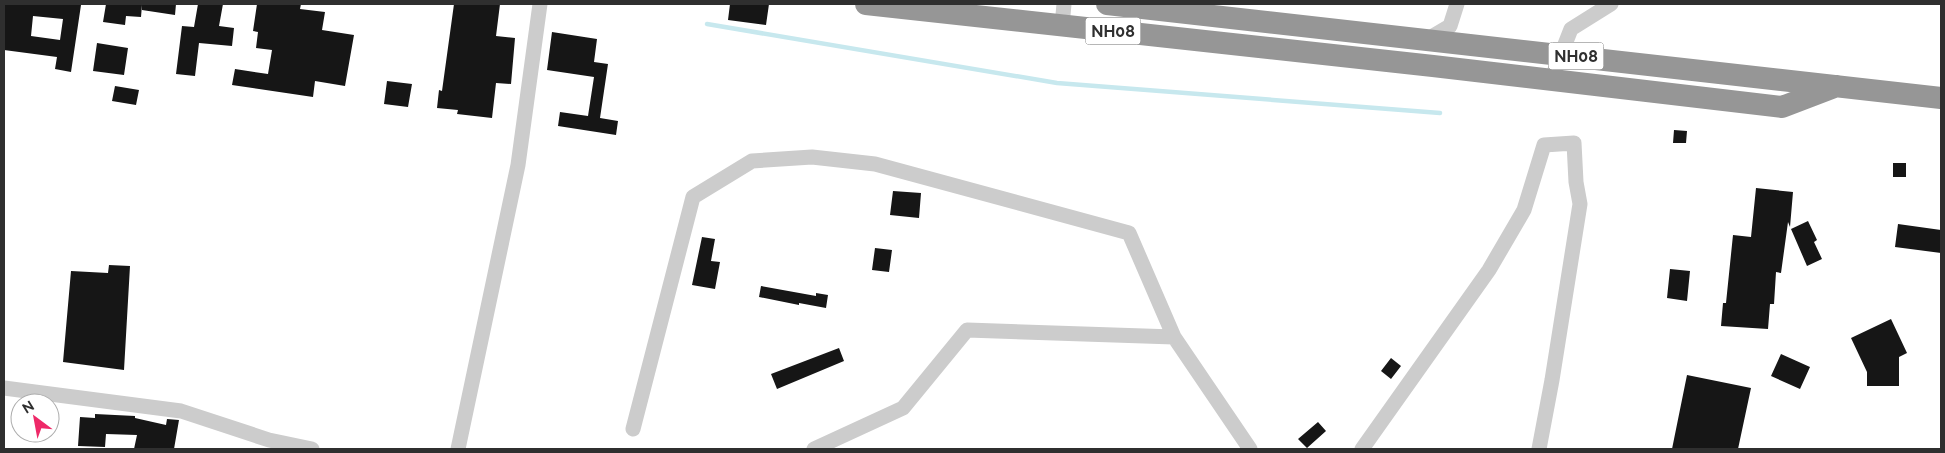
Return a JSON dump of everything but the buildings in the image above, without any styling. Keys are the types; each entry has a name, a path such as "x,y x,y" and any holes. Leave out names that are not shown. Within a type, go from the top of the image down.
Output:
{"highway":[{"name":"NH08","path":"866,4 1063,15 1360,58 1782,107 1837,86"},
{"name":"NH08","path":"1108,4 1941,98"},
{"name":"NH08","path":"1315,27 1360,58"}],"street":[{"path":"458,449 518,165 540,4"},
{"path":"1428,39 1450,26 1457,4"},
{"path":"1551,80 1571,30 1611,4"},
{"path":"1362,449 1489,270 1524,210 1544,145 1574,143 1576,182 1580,204 1540,449"},
{"path":"633,429 693,198 752,161 812,157 875,164 1129,233 1174,337 1250,449"},
{"path":"814,449 903,408 967,330 1174,337"},
{"path":"4,388 181,411 270,440 312,449"}],"waterway":[{"path":"707,24 1057,83 1440,113"}]}
